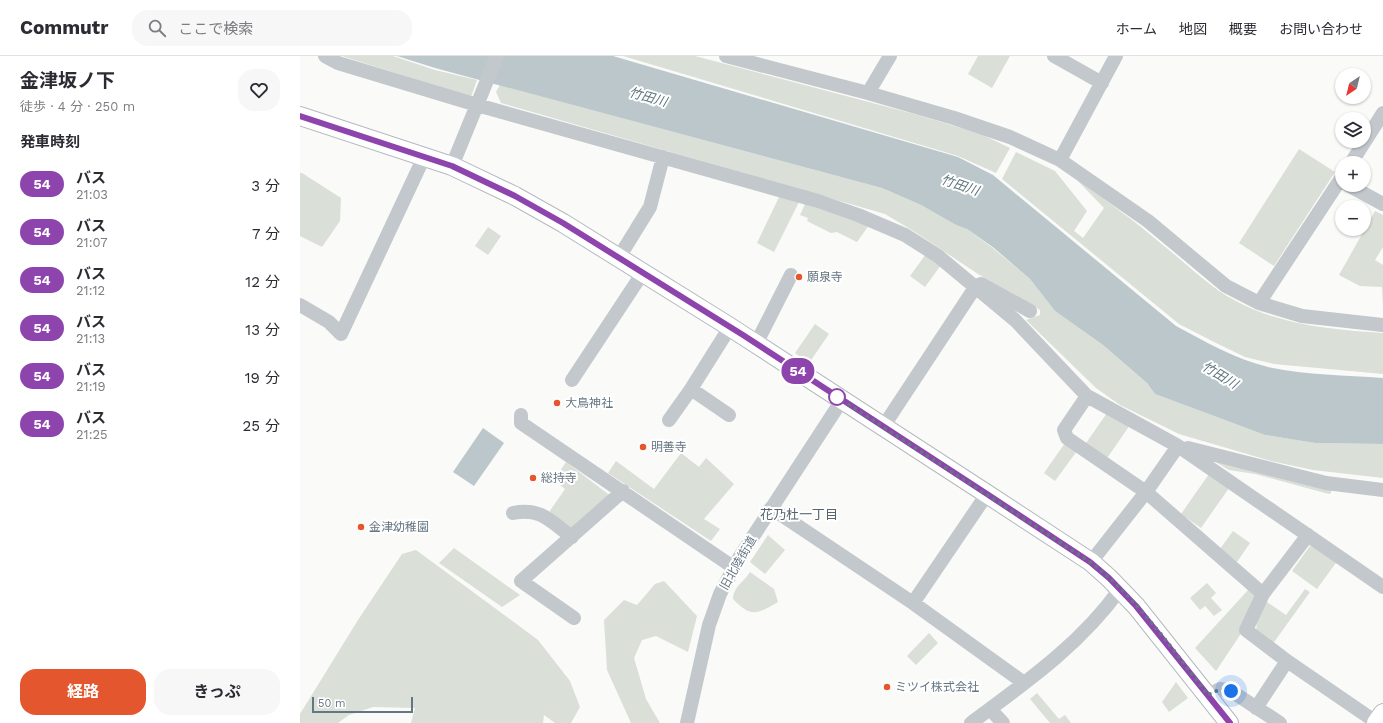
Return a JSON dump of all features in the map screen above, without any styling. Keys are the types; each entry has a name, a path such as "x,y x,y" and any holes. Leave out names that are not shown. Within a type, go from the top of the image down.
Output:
{"main road":[{"path":"300,116 452,166 485,180 522,200 730,327 987,494 1090,562 1120,589 1136,606 1230,723"}],"street":[{"path":"325,56 338,63 479,100 663,157 818,201 858,215 905,235 938,256 976,286 1015,320 1087,396 1178,446 1383,588"},
{"path":"452,166 497,56"},
{"path":"726,56 868,93 954,118 1010,137 1060,160 1148,221 1226,286 1259,303 1302,316 1383,324"},
{"path":"868,93 890,56"},
{"path":"1054,56 1102,83"},
{"path":"1060,160 1116,56"},
{"path":"1355,156 1383,113"},
{"path":"300,305 329,322 341,334 424,157"},
{"path":"618,259 650,207 663,157"},
{"path":"1259,303 1335,192"},
{"path":"1362,192 1383,204"},
{"path":"572,380 642,274"},
{"path":"756,344 791,275"},
{"path":"883,427 976,286 981,284 1030,311"},
{"path":"669,420 692,389 730,327"},
{"path":"692,389 729,415"},
{"path":"1087,396 1064,430 1067,438 1146,492 1263,594"},
{"name":"旧北陸街道","path":"687,723 709,625 720,594 733,567 842,400"},
{"path":"521,415 520,423 623,491 733,567"},
{"path":"1178,446 1326,483 1383,490"},
{"path":"1090,562 1146,492 1178,446"},
{"path":"574,618 521,581 623,491"},
{"path":"912,603 987,494"},
{"path":"772,508 912,603 1024,683"},
{"path":"514,513 525,511 537,512 572,537"},
{"path":"1308,535 1263,594 1246,630 1287,661 1378,719"},
{"path":"971,723 1076,642 1104,612 1120,589"},
{"path":"1256,708 1287,661"},
{"path":"1208,695 1220,689 1231,691 1280,723"},
{"path":"990,709 1002,723"}],"shaded area":[{"path":"342,56 393,56 435,70 477,80 471,97"},
{"path":"623,56 695,56 918,115 981,134 1010,148 996,173 958,156"},
{"path":"978,56 1010,56 992,88 968,74"},
{"path":"500,85 882,188 921,205 956,225 967,229 994,249 1030,279 1055,311 1103,345 1147,383 1155,394 1265,435 1315,443 1383,444 1383,478 1313,470 1271,461 1179,434 1120,405 1096,388 1026,320 1040,315 1040,310 978,274 885,214 501,103 496,92"},
{"path":"1299,149 1335,172 1274,266 1239,243"},
{"path":"1016,152 1055,171 1087,211 1074,231 1083,238 1104,208 1077,180 1143,229 1208,283 1226,296 1236,301 1271,316 1289,321 1327,328 1383,333 1383,374 1274,364 1245,357 1179,324 1002,179"},
{"path":"300,173 341,198 340,221 322,247 300,236"},
{"path":"780,195 799,202 774,252 757,243"},
{"path":"805,204 869,225 857,242 837,232 831,233 807,221 808,218 800,215"},
{"path":"1375,211 1383,215 1383,247 1375,260 1383,265 1383,306 1382,287 1360,286 1339,275 1361,236 1371,236 1371,218"},
{"path":"488,227 501,236 488,255 475,246"},
{"path":"926,254 941,265 925,287 910,276"},
{"path":"815,324 829,334 809,363 795,353"},
{"path":"1107,413 1130,425 1105,461 1084,446"},
{"path":"1065,443 1077,451 1055,481 1044,473"},
{"path":"681,453 699,467 706,458 734,484 704,519 720,529 711,541 608,473 616,461 654,489"},
{"path":"1214,461 1333,489 1330,494 1325,493 1255,474 1229,470"},
{"path":"566,462 612,497 571,532 547,515 565,489 554,480"},
{"path":"1209,474 1229,488 1201,528 1181,514"},
{"path":"1233,531 1250,543 1237,562 1220,549"},
{"path":"768,535 785,550 765,574 750,562"},
{"path":"1316,544 1338,560 1317,589 1292,571 1310,546"},
{"path":"454,548 520,595 502,607 439,563"},
{"path":"416,550 538,640 570,681 580,707 571,723 555,723 544,715 543,723 411,723 415,708 373,707 349,715 338,723 300,723 300,714 358,620 402,554"},
{"path":"750,572 774,589 778,602 765,609 754,612 745,609 733,599 735,591"},
{"path":"664,581 697,616 688,652 656,636 642,640 634,658 646,699 660,723 631,723 607,670 604,620 624,600 637,605 655,584"},
{"path":"1207,583 1216,593 1211,598 1222,610 1214,616 1205,606 1200,610 1190,598"},
{"path":"1249,589 1257,598 1240,635 1216,671 1195,648"},
{"path":"1305,589 1310,592 1272,645 1257,634 1258,616 1267,602 1286,615"},
{"path":"929,633 938,643 916,665 907,656"},
{"path":"1176,682 1188,698 1169,712 1162,702"},
{"path":"1037,693 1059,719 1065,715 1071,723 1050,723 1030,699"}],"water":[{"name":"竹田川","path":"397,56 613,56 958,157 993,175 1176,326 1210,344 1232,355 1256,364 1282,370 1383,378 1383,444 1315,443 1265,435 1155,394 1147,383 1103,345 1055,311 1030,279 994,248 967,229 956,225 921,205 882,188 435,68"},
{"path":"483,428 504,443 474,486 453,472"}],"bus line":[{"name":"54","path":"300,116 452,166 485,180 563,223 618,259 770,352 1103,572 1136,606 1230,723"}],"place":[{"name":"願泉寺","path":"799,277"},
{"name":"大鳥神社","path":"557,403"},
{"name":"明善寺","path":"643,447"},
{"name":"総持寺","path":"533,478"},
{"name":"金津幼稚園","path":"361,527"},
{"name":"ミツイ株式会社","path":"887,687"}],"district":[{"name":"花乃杜一丁目","path":"799,514"}],"route":[{"path":"837,397 1090,562 1103,572 1136,606 1208,695 1220,689 1231,691"}]}
